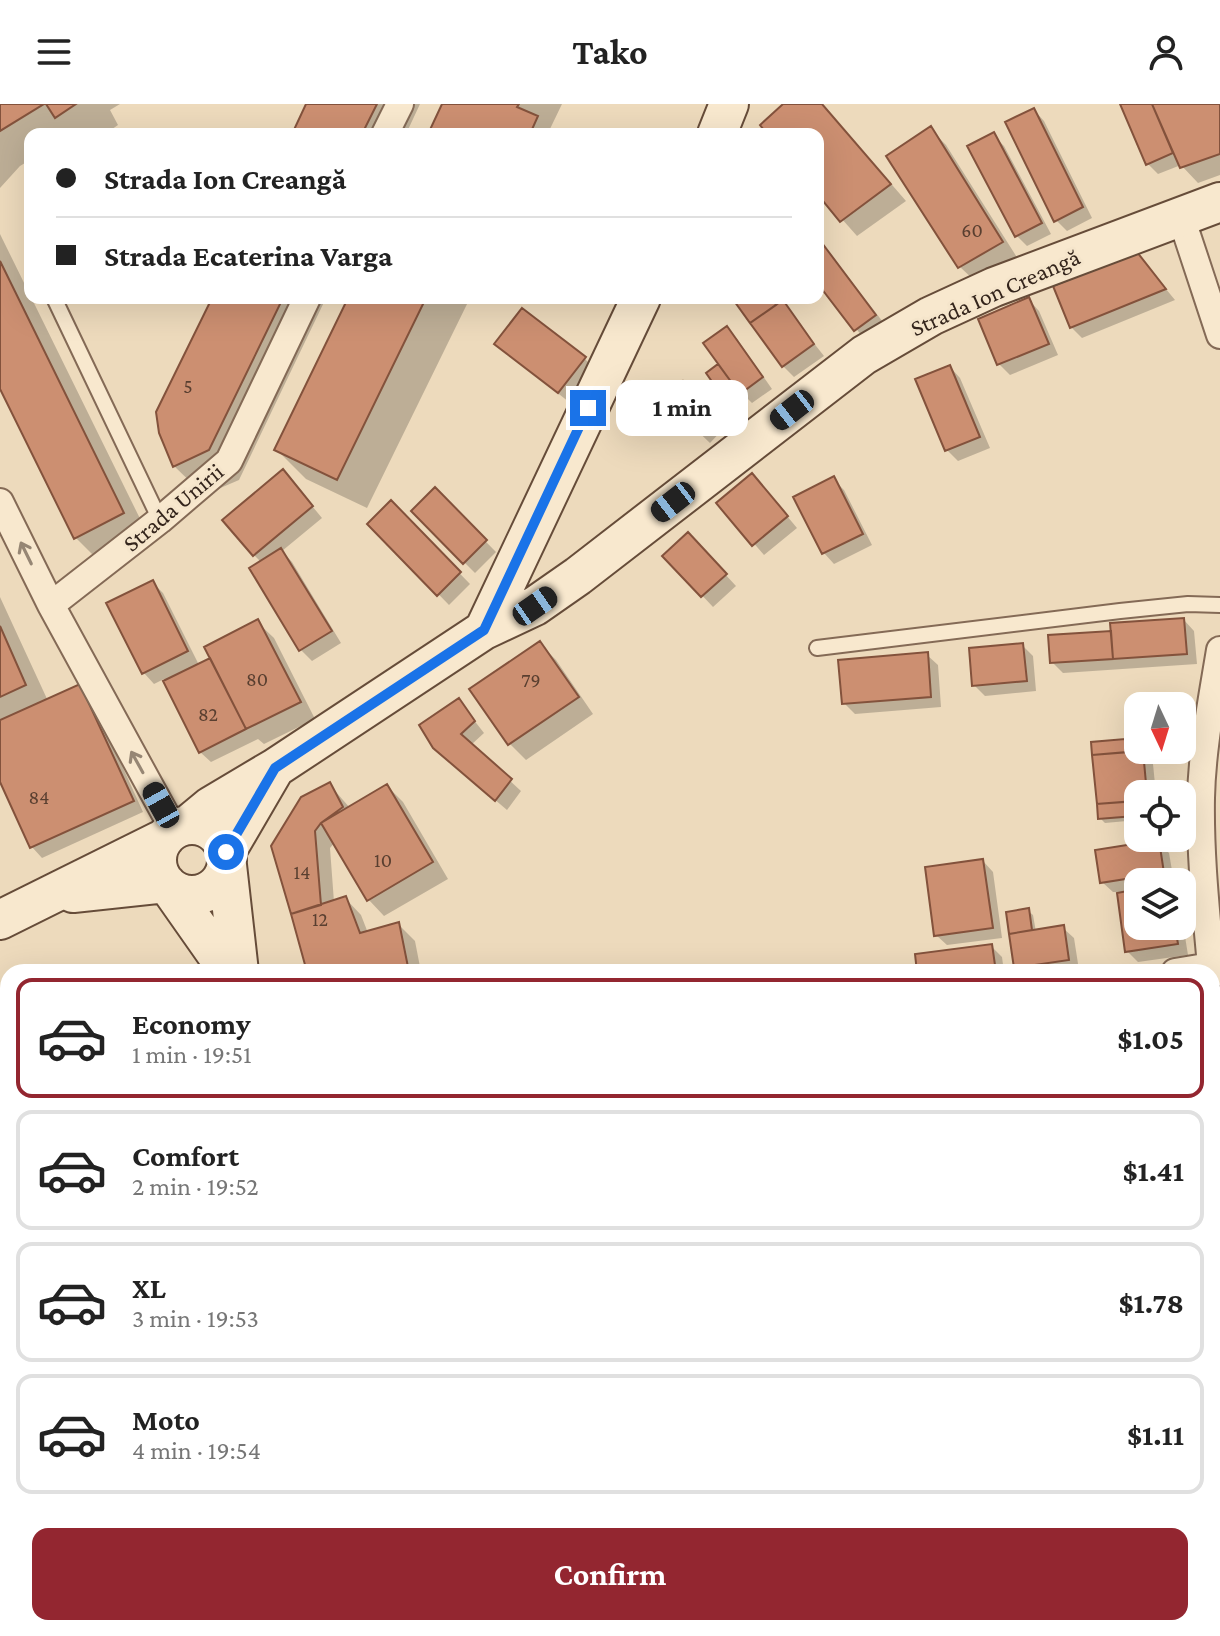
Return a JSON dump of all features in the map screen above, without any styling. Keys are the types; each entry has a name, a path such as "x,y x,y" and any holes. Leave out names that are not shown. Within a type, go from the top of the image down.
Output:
{"main road":[{"path":"719,128 729,104"},
{"name":"Strada Ion Creangă","path":"0,920 176,831 484,630 535,606 864,355 931,316 994,287 1220,202"},
{"path":"484,630 638,304"},
{"name":"Strada Ion Creangă","path":"227,858 275,768"},
{"path":"223,964 159,873 159,849 176,831 210,830 219,838 227,858 238,964"},
{"path":"168,886 181,894 193,896 205,893 224,876 227,858"},
{"name":"Strada Ion Creangă","path":"51,895 168,886"}],"street":[{"path":"388,128 400,104"},
{"path":"1181,217 1220,335"},
{"name":"Strada Unirii","path":"51,605 160,520 229,461 304,304"},
{"path":"0,502 51,605 176,831"},
{"path":"1214,964 1201,849 1201,795 1205,742 1220,650"}],"lane":[{"path":"57,304 160,520"},
{"path":"817,648 1120,611 1188,604 1220,605"}],"building":[{"path":"0,104 44,104 0,131"},
{"path":"46,104 76,104 55,118"},
{"path":"306,104 377,104 365,128 295,128"},
{"path":"442,104 519,104 517,107 538,116 533,128 431,128"},
{"path":"783,104 822,104 891,184 840,222 824,202 824,128 762,128 760,125"},
{"path":"1120,104 1152,104 1173,153 1146,165"},
{"path":"1152,104 1220,104 1220,154 1180,168"},
{"path":"1034,108 1083,207 1054,222 1005,122"},
{"path":"931,126 1003,242 958,268 886,156"},
{"path":"994,132 1042,223 1015,237 967,146"},
{"path":"824,246 876,315 854,331 824,292"},
{"path":"1137,252 1166,289 1070,328 1053,286"},
{"path":"0,261 124,513 74,539 0,389"},
{"path":"1029,297 1049,344 997,365 978,319"},
{"path":"209,304 280,304 209,450 173,467 159,433 156,412"},
{"path":"345,304 423,304 337,480 274,450"},
{"path":"736,304 775,304 776,305 750,323"},
{"path":"777,304 786,304 814,344 782,367 750,323"},
{"path":"522,308 586,357 558,393 494,344"},
{"path":"727,326 763,377 740,394 703,343"},
{"path":"718,364 740,394 727,403 706,373"},
{"path":"950,365 980,437 945,451 915,379"},
{"path":"683,381 717,414 698,434 663,401"},
{"path":"283,469 313,506 253,556 222,520"},
{"path":"752,473 788,516 752,546 716,503"},
{"path":"834,476 863,534 822,554 793,497"},
{"path":"435,487 487,540 463,564 411,511"},
{"path":"391,500 461,572 437,596 367,524"},
{"path":"688,532 727,574 701,597 662,556"},
{"path":"281,548 332,631 299,651 249,568"},
{"path":"153,580 188,651 142,674 106,603"},
{"path":"1184,618 1187,654 1113,659 1110,623"},
{"path":"258,619 301,702 246,729 204,647"},
{"path":"0,626 26,685 0,697"},
{"path":"1111,631 1113,659 1050,663 1048,635"},
{"path":"540,641 579,697 508,745 469,689"},
{"path":"1023,643 1027,681 972,686 969,648"},
{"path":"928,652 931,697 842,704 838,660"},
{"path":"210,658 246,729 199,753 163,681"},
{"path":"80,684 134,801 30,848 0,782 0,720"},
{"path":"459,698 475,721 461,734 512,779 495,801 433,748 419,725"},
{"path":"1124,739 1124,752 1092,755 1091,742"},
{"path":"1124,752 1124,764 1144,764 1146,780 1124,780 1124,802 1097,804 1092,755"},
{"path":"330,782 343,807 315,831 321,905 291,914 271,846 301,797"},
{"path":"387,784 433,862 367,901 321,823"},
{"path":"1124,802 1124,817 1098,819 1097,804"},
{"path":"1124,845 1124,852 1161,852 1163,868 1124,868 1124,879 1100,883 1095,850"},
{"path":"983,859 993,928 934,936 925,867"},
{"path":"1124,892 1124,940 1177,940 1178,944 1125,952 1117,893"},
{"path":"346,896 360,933 399,922 407,964 305,964 291,914"},
{"path":"1029,908 1032,930 1009,934 1006,912"},
{"path":"1064,925 1069,960 1013,964 1009,934"},
{"path":"992,944 995,964 916,964 915,954"}],"route":[{"path":"226,852 275,768 484,630 588,408"}]}
